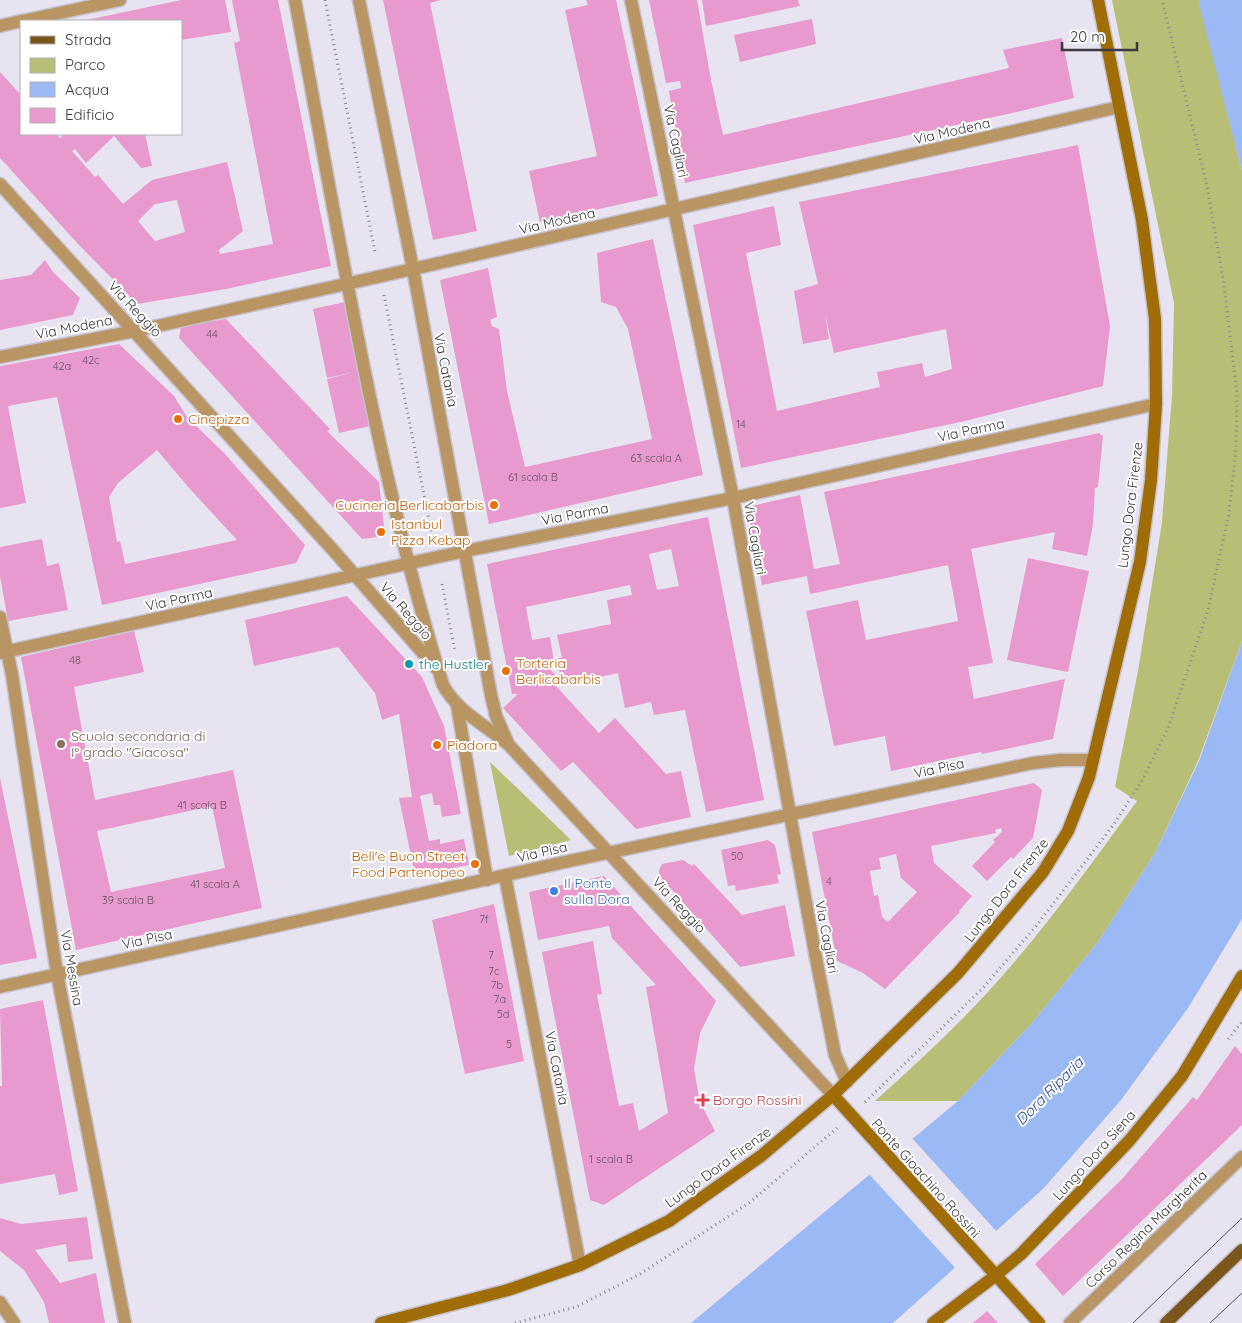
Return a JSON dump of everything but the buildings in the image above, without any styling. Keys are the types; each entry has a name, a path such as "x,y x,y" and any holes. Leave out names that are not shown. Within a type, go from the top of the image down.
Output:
{"main road":[{"path":"1166,1323 1242,1250"}],"street":[{"path":"27,20 120,0"},
{"path":"295,0 348,282 408,564 439,672"},
{"name":"Via Catania","path":"359,0 413,269 490,695 496,716 508,744"},
{"name":"Via Cagliari","path":"631,0 733,498 789,816 835,1055 847,1082"},
{"name":"Lungo Dora Firenze","path":"381,1323 508,1290 580,1265 669,1221 761,1156 847,1082 958,973 1058,851 1077,814 1094,760 1140,562 1151,480 1156,404 1155,320 1142,220 1098,0"},
{"path":"0,26 20,21"},
{"name":"Via Modena","path":"0,357 135,331 413,269 1120,107"},
{"name":"Via Reggio","path":"0,184 356,576 439,672 449,696 508,744 833,1095"},
{"name":"Via Parma","path":"3,652 408,564 733,498 1156,404"},
{"name":"Via Messina","path":"0,617 3,652 12,675 57,974 125,1323"},
{"path":"457,704 488,880"},
{"name":"Via Pisa","path":"0,987 610,852 789,816 1032,763 1061,760 1094,760"},
{"name":"Via Catania","path":"505,876 580,1265"},
{"name":"Lungo Dora Siena","path":"933,1323 995,1276 1082,1192 1129,1141 1182,1076 1242,976"},
{"name":"Ponte Gioachino Rossini","path":"833,1095 1039,1323"},
{"name":"Corso Regina Margherita","path":"1070,1323 1242,1158"},
{"path":"0,1302 14,1323"}],"path":[{"path":"325,0 375,252"},
{"path":"871,1097 944,1028 1007,961 1114,824 1143,779 1168,728 1208,610 1229,513 1237,434 1237,394 1226,303 1207,186 1162,0"},
{"path":"383,293 432,535"},
{"path":"442,584 456,653"},
{"path":"515,1323 576,1307 640,1274 718,1226 750,1203 835,1129"}],"green space":[{"path":"1112,0 1199,0 1242,171 1242,641 1198,761 1155,853 1098,942 1032,1023 958,1101 875,1101 946,1035 1007,970 1065,899 1137,801 1115,787 1138,671 1162,522 1172,395 1174,303"},
{"path":"490,762 571,840 509,856"}],"water":[{"path":"1199,0 1242,0 1242,171 1199,4"},
{"name":"Dora Riparia","path":"1242,641 1242,919 1188,1008 1121,1100 1043,1189 893,1323 691,1323 958,1101 1032,1023 1098,942 1155,853 1199,761"}],"pier":[{"path":"911,1137 998,1233 957,1270 868,1173"}],"tram line":[{"path":"1133,1323 1242,1218"},
{"path":"1210,1323 1242,1293"}],"place":[{"name":"Cinepizza","path":"178,419"},
{"name":"Cucineria Berlicabarbis","path":"494,505"},
{"name":"Istanbul Pizza Kebap","path":"381,532"},
{"name":"the Hustler","path":"409,664"},
{"name":"Torteria Berlicabarbis","path":"506,671"},
{"name":"Scuola secondaria di I° grado \"Giacosa\"","path":"61,744"},
{"name":"Piadora","path":"437,745"},
{"name":"Bell'e Buon Street Food Partenopeo","path":"475,864"},
{"name":"Il Ponte sulla Dora","path":"554,891"},
{"name":"Borgo Rossini","path":"703,1100"}]}
